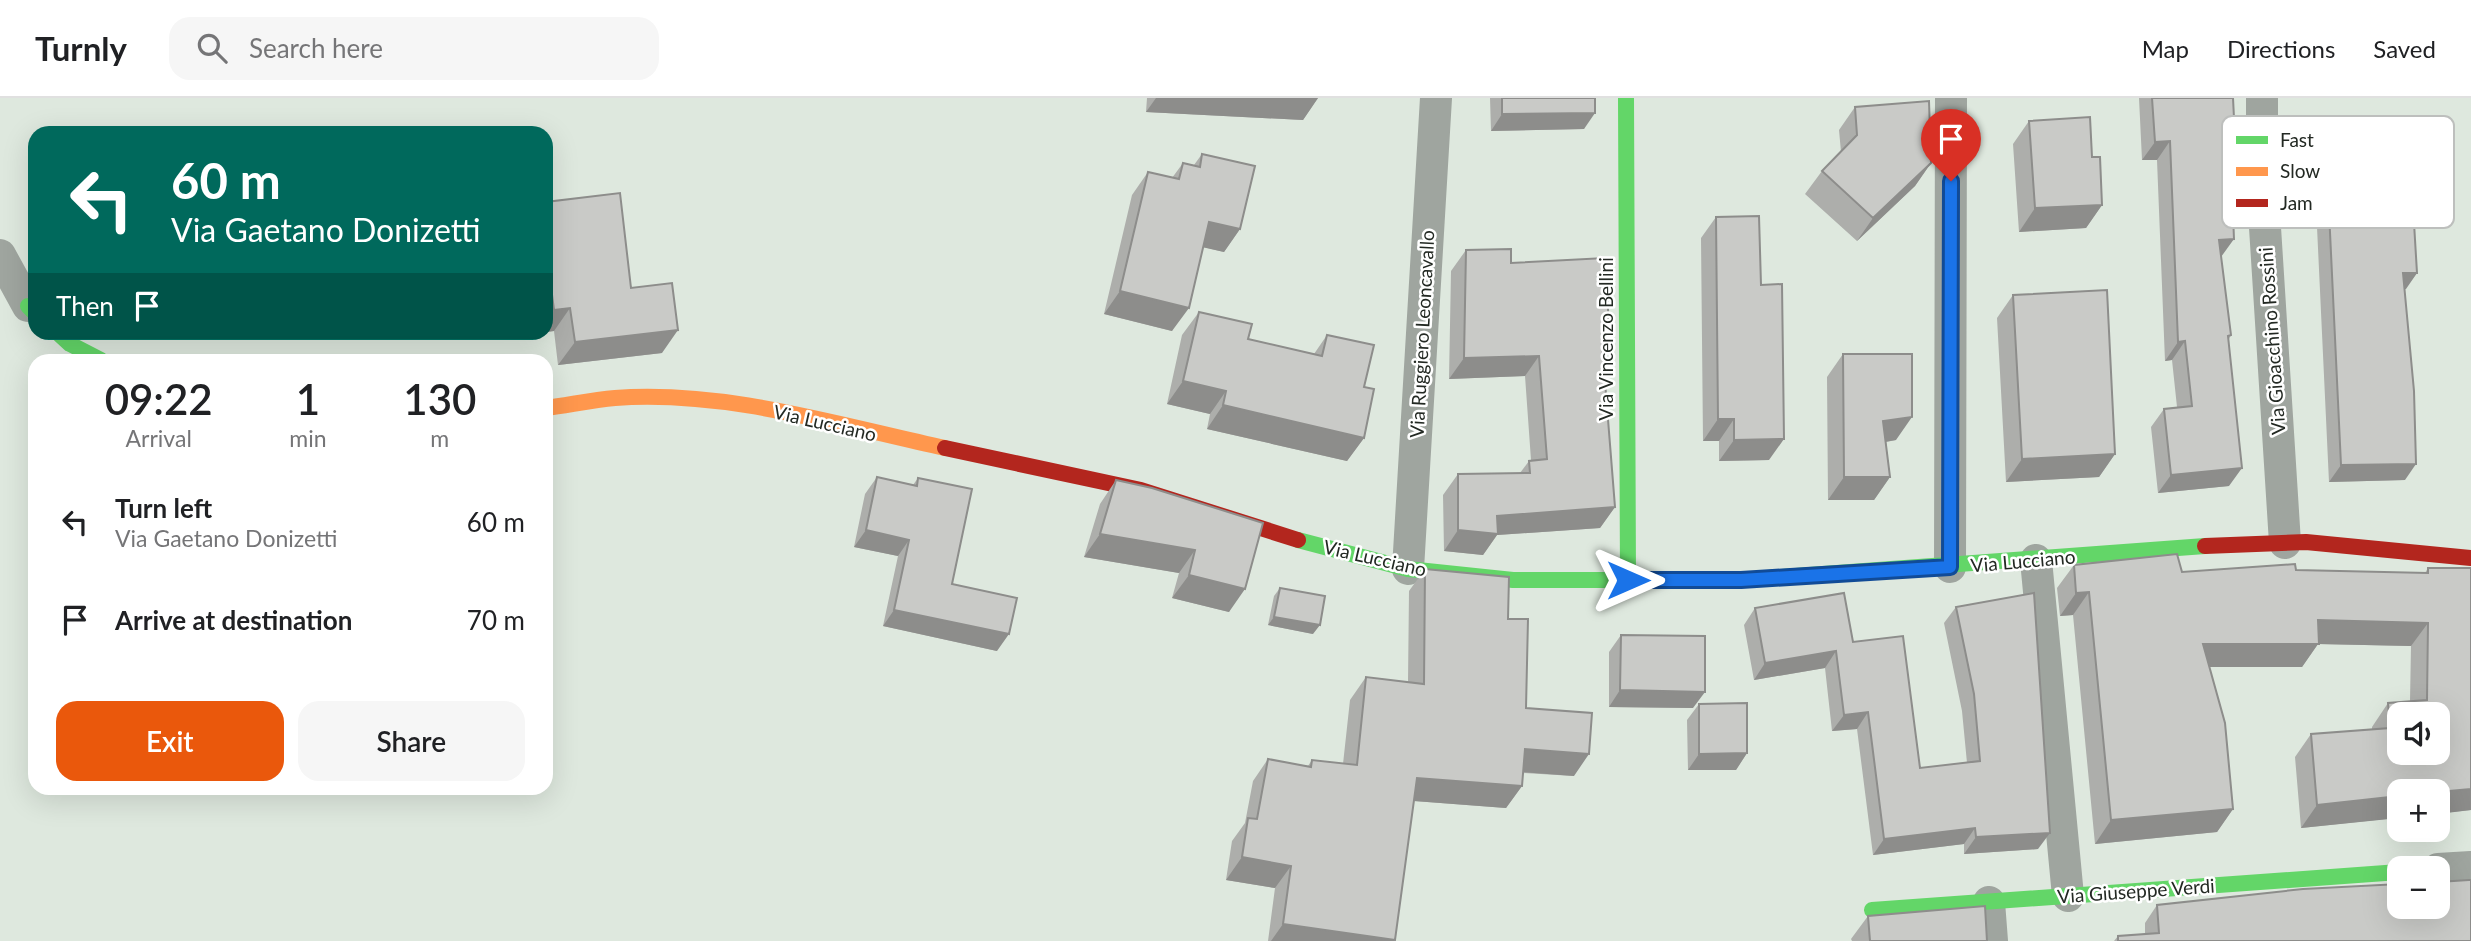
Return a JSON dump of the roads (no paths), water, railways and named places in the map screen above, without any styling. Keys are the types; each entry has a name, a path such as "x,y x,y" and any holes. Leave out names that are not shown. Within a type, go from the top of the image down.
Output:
{"street":[{"name":"Via Ruggiero Leoncavallo","path":"1408,569 1436,98"},
{"name":"Via Vincenzo Bellini","path":"1626,98 1628,580"},
{"path":"1950,567 1951,98"},
{"name":"Via Gioacchino Rossini","path":"2262,98 2262,116"},
{"name":"Via Gioacchino Rossini","path":"2265,228 2286,543"},
{"path":"0,255 21,306"},
{"path":"66,340 89,354"},
{"name":"Via Lucciano","path":"553,407 616,398 690,399 747,406 1141,489 1311,544 1408,569 1513,580 1741,580 2286,543 2379,547 2471,558"},
{"path":"2036,560 2068,896"},
{"path":"2450,869 2471,867"},
{"name":"Via Giuseppe Verdi","path":"1872,910 2387,873"},
{"path":"1989,902 1992,941"}]}
